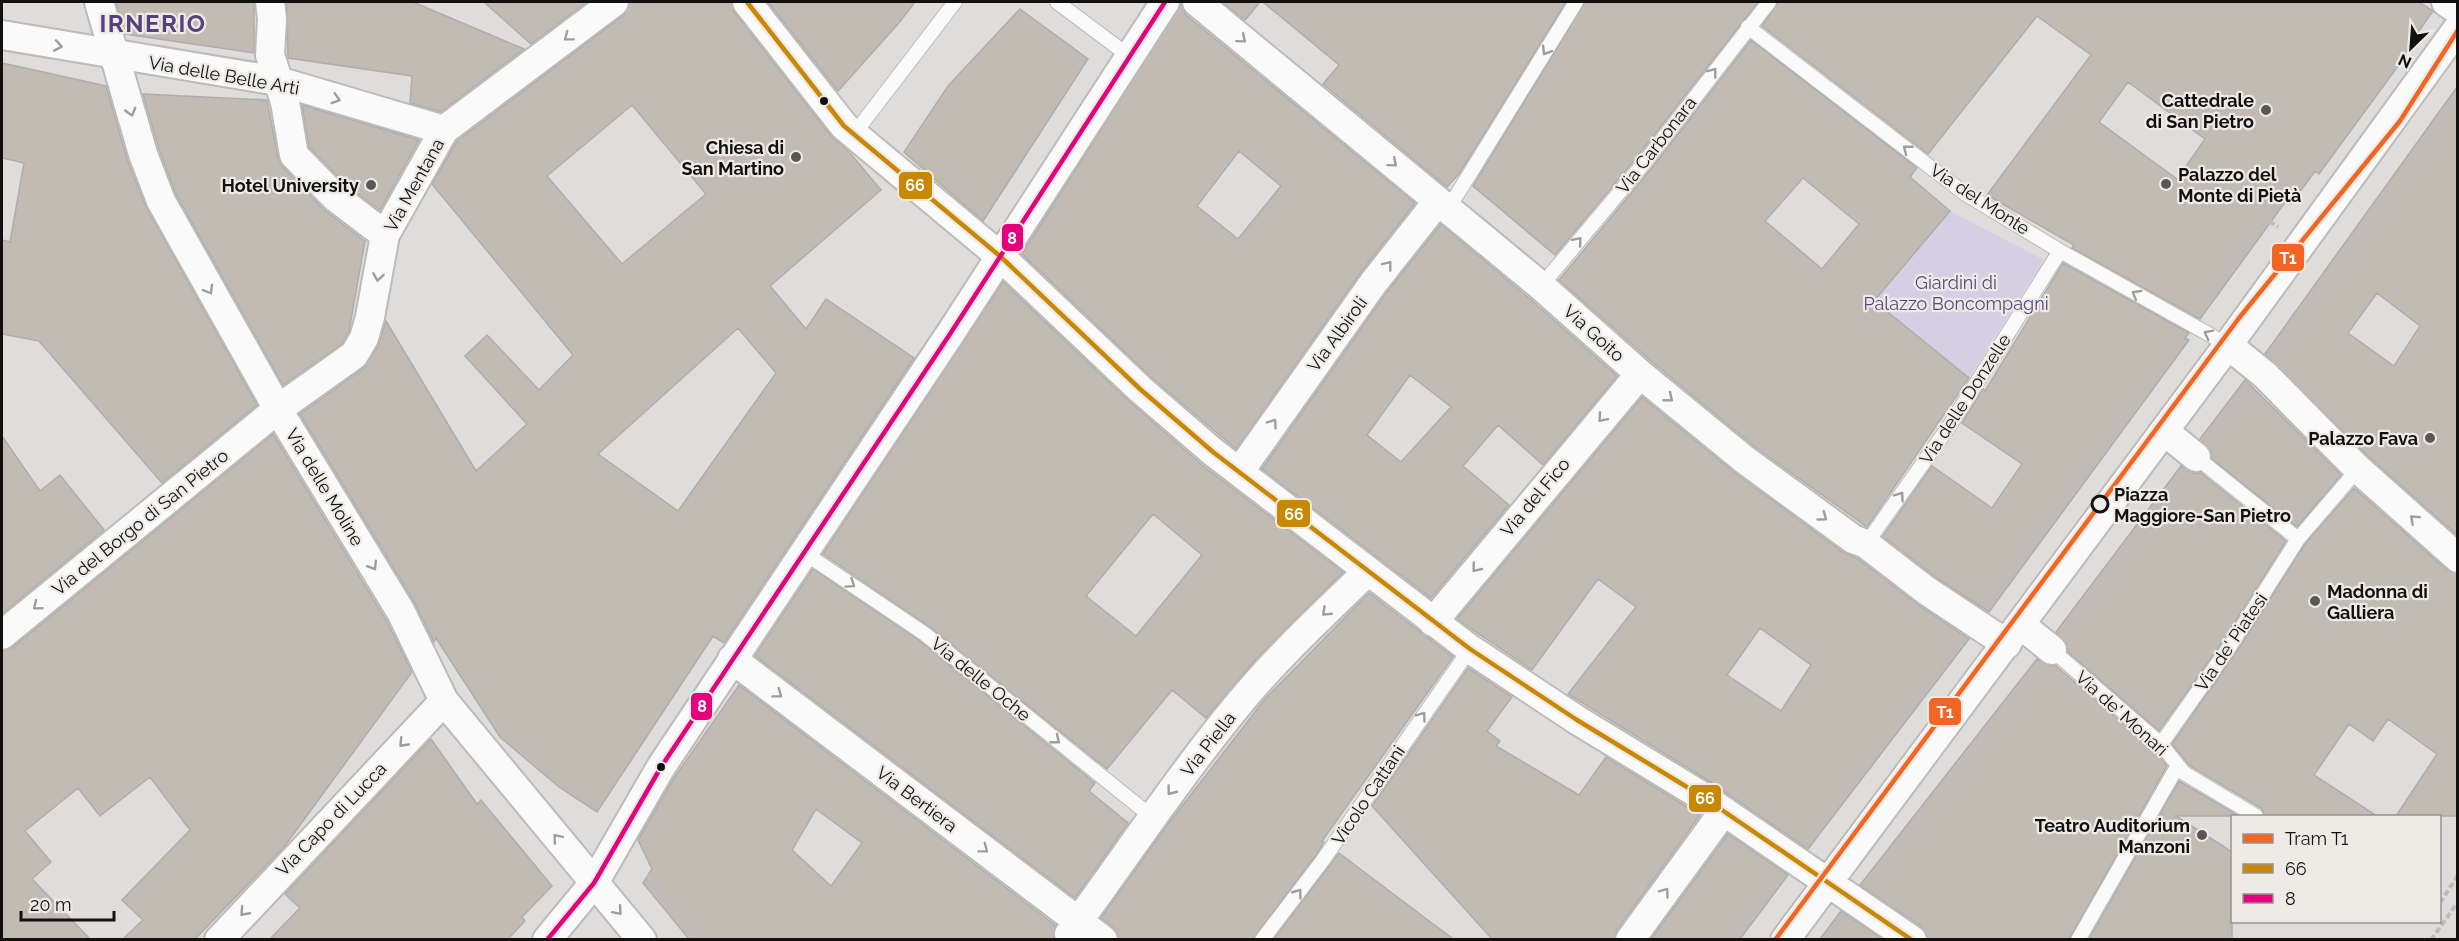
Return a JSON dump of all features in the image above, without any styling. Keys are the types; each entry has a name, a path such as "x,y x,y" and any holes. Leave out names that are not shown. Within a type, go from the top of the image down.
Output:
{"street":[{"name":"Via delle Moline","path":"99,2 143,154 161,201 278,409 401,612 444,701 642,939"},
{"path":"270,2 272,20 270,55 285,102 294,155 335,196 385,235"},
{"name":"Via Mentana","path":"278,409 338,368 360,345 370,317 385,235 444,130 614,2"},
{"path":"747,2 823,102 854,134 1001,257 1140,389 1213,452 1470,649 1577,720 1724,811 1855,903 1912,939"},
{"path":"547,939 594,883 662,767 1001,257 1165,2"},
{"name":"Via Goito","path":"1197,2 1541,286 1640,374 1745,460 1853,539 1866,544 1927,591 2014,634"},
{"path":"2446,2 2457,10"},
{"path":"1785,939 2228,345 2457,28"},
{"name":"Via delle Belle Arti","path":"2,35 114,56 278,81 444,130"},
{"name":"Via Albiroli","path":"1240,471 1374,282 1443,205"},
{"path":"2228,345 2265,375 2358,469 2457,558"},
{"name":"Via del Fico","path":"1433,622 1520,514 1640,374"},
{"name":"Via del Borgo di San Pietro","path":"2,635 278,409"},
{"path":"2164,431 2196,457"},
{"name":"Via Piella","path":"1073,927 1207,743 1278,659 1368,571"},
{"name":"Via de' Monari","path":"2014,634 2052,650"},
{"name":"Via Bertiera","path":"732,659 1073,927 1102,939"},
{"name":"Via Capo di Lucca","path":"219,939 444,701"},
{"path":"1630,939 1724,811"}],"lane":[{"path":"854,134 955,2"},
{"path":"1057,2 1129,56"},
{"name":"Via Albiroli","path":"1443,205 1576,2"},
{"name":"Via Carbonara","path":"1541,286 1644,163 1768,2"},
{"name":"Via del Monte","path":"1749,27 1964,193 2060,251 2228,345"},
{"name":"Via delle Donzelle","path":"1866,544 1950,425 2060,251"},
{"path":"2196,457 2298,539"},
{"name":"Via de' Piatesi","path":"2161,744 2230,646 2298,539 2358,469"},
{"name":"Via delle Oche","path":"803,552 925,634 1152,818"},
{"name":"Vicolo Cattani","path":"1262,939 1323,860 1470,649"},
{"name":"Via de' Monari","path":"2052,650 2161,744 2177,767 2254,815"},
{"path":"2078,939 2177,767"}],"path":[{"path":"2275,354 2457,98"},
{"path":"2192,314 2263,217 2270,222"},
{"path":"1986,600 2180,335"},
{"path":"1828,939 2052,650 2244,393 2254,388"},
{"path":"1808,840 1956,640"},
{"path":"648,875 657,890 698,939"},
{"path":"2441,900 2457,875"},
{"path":"1730,939 1774,880"},
{"path":"654,896 657,890"},
{"path":"2432,939 2457,902"},
{"path":"2438,923 2442,926"}],"green space":[{"name":"Giardini di Palazzo Boncompagni","path":"1950,211 2044,260 1969,378 1900,322 1848,332"}],"building":[{"path":"116,2 254,2 254,53 125,34"},
{"path":"287,2 413,2 524,49 441,112 410,103 412,76 288,58"},
{"path":"484,2 587,2 531,44"},
{"path":"630,2 731,2 734,12 831,136 850,153 881,190 770,286 806,329 826,299 914,358 724,643 713,636 597,812 559,787 500,737 436,638 434,642 415,603 300,414 364,368 378,346 386,321 476,471 527,424 465,356 487,335 539,390 573,355 432,184 457,141 624,15","holes":["632,105 706,194 622,264 547,176","738,328 776,373 678,511 598,454"]},
{"path":"768,2 915,2 838,91"},
{"path":"1222,2 1260,2 1245,20"},
{"path":"1263,2 1566,2 1459,174 1447,187 1323,84 1339,65"},
{"path":"1585,2 1758,2 1637,157 1555,255 1473,186"},
{"path":"1778,2 2419,2 2433,11 2409,45 2412,47 2319,174 2315,171 2291,204 2286,201 2200,319 2072,248 2074,245 1987,195 2091,55 2037,16 1928,154 1762,26","holes":["2128,82 2205,139 2177,179 2099,122"]},
{"path":"1181,4 1186,15 1415,203 1361,272 1236,449 1151,377 1022,254","holes":["1239,151 1281,186 1238,239 1197,206"]},
{"path":"1020,9 1088,59 983,221 904,152 948,86"},
{"path":"1751,40 1917,168 1910,177 1950,211 1874,301 1969,378 1867,527 1755,447 1651,361 1559,280 1651,169","holes":["1803,178 1859,224 1822,269 1765,221"]},
{"path":"2,63 106,86 127,159 146,207 257,405 162,483 39,341 2,334 2,240 10,242 24,163 2,158"},
{"path":"2457,87 2457,535 2369,457 2265,354","holes":["2377,293 2420,326 2394,366 2348,333"]},
{"path":"143,94 267,100 278,158 282,166 323,209 365,241 349,331 342,344 283,385 176,194 159,149"},
{"path":"302,105 419,140 380,210 346,185 309,147"},
{"path":"1441,224 1617,376 1543,465 1498,425 1463,466 1509,505 1431,598 1262,469 1387,292","holes":["1410,375 1451,407 1401,462 1367,435"]},
{"path":"2063,263 2189,333 2185,338 2189,340 1989,612 1937,578 1883,536 1932,466 1992,508 2022,464 1962,423 1983,389 1985,391"},
{"path":"1003,282 1129,401 1202,465 1343,572 1256,659 1206,718 1172,690 1107,769 930,627 823,554","holes":["1153,514 1202,555 1136,636 1086,596"]},
{"path":"2245,380 2341,475 2297,527 2212,459 2211,451 2200,439"},
{"path":"1642,397 1735,473 1843,552 1858,559 1917,604 1969,639 1808,849 1709,781 1568,694 1636,607 1598,579 1532,670 1457,619","holes":["1760,628 1811,665 1781,711 1727,675"]},
{"path":"273,434 386,620 412,672 284,847 195,939 123,939 143,920 122,900 190,830 150,777 100,816 78,788 25,831 51,862 32,879 90,939 2,939 2,651 12,648"},
{"path":"2,436 40,491 60,475 104,530 2,614"},
{"path":"2181,466 2193,473 2201,473 2286,541 2223,641 2159,731 2068,652 2067,644 2056,632"},
{"path":"2354,488 2447,570 2457,574 2457,816 2397,815 2437,754 2388,719 2373,741 2349,724 2314,775 2375,815 2264,815 2261,808 2190,766 2172,744 2237,651 2305,544"},
{"path":"813,569 920,641 1095,783 1089,791 1128,823 1075,898 755,656"},
{"path":"1369,593 1453,657 1322,841 1324,842 1316,855 1253,939 1119,939 1113,927 1101,918 1165,828 1265,699"},
{"path":"2037,659 2049,666 2056,666 2154,750 2167,766 2069,939 1928,939 1921,926 1860,885"},
{"path":"1468,668 1512,697 1487,731 1500,741 1496,746 1579,795 1606,757 1700,815 1617,930 1614,939 1492,939 1372,806"},
{"path":"739,685 1055,925 1054,939 689,939 643,883 652,869 638,840 674,778","holes":["816,809 862,843 831,886 792,850"]},
{"path":"431,739 477,804 481,800 552,886 522,917 525,921 508,939 270,939 300,908 285,894"},
{"path":"2179,781 2237,815 2176,816 2231,851 2232,939 2089,939"},
{"path":"1728,834 1788,875 1740,939 1651,939"},
{"path":"1339,853 1453,939 1274,939"},
{"path":"1841,911 1882,939 1820,939"}],"tram line":[{"name":"T1","path":"1775,940 2239,318 2400,121 2458,30"}],"transit line":[{"name":"66","path":"747,2 844,126 1001,257 1140,389 1213,452 1470,649 1577,720 1700,795 1912,940"},
{"name":"8","path":"547,940 594,883 661,767 950,334 1165,2"}],"place":[{"name":"Cattedrale di San Pietro","path":"2266,110"},
{"name":"Chiesa di San Martino","path":"796,157"},
{"name":"Palazzo del Monte di Pietà","path":"2166,184"},
{"name":"Hotel University","path":"371,185"},
{"name":"Palazzo Fava","path":"2430,438"},
{"name":"Piazza Maggiore-San Pietro","path":"2100,504"},
{"name":"Madonna di Galliera","path":"2315,601"},
{"name":"Teatro Auditorium Manzoni","path":"2202,835"}],"district":[{"name":"IRNERIO","path":"153,23"}]}
